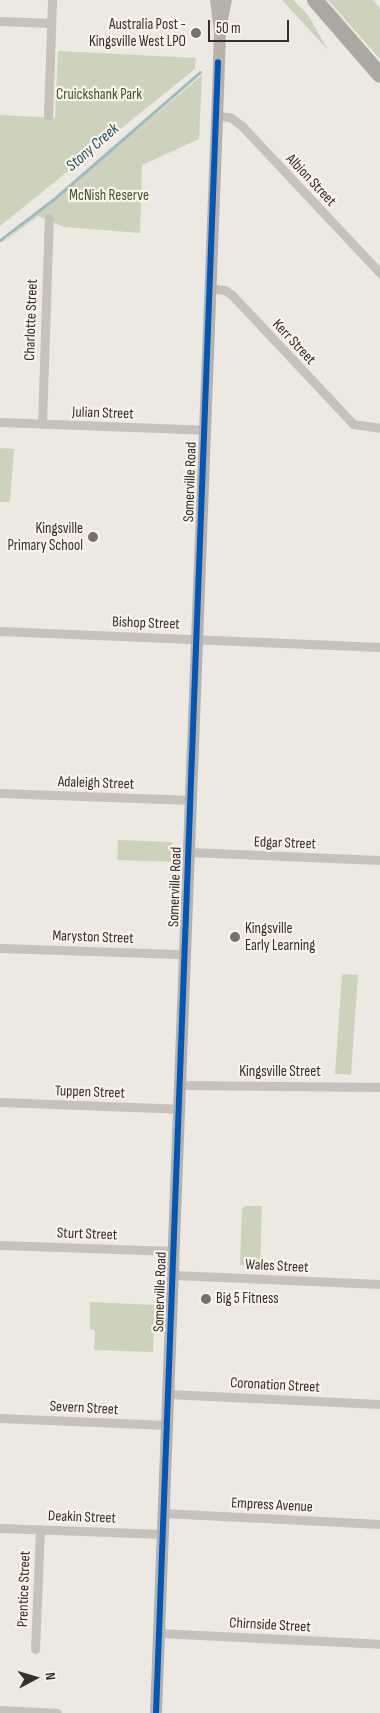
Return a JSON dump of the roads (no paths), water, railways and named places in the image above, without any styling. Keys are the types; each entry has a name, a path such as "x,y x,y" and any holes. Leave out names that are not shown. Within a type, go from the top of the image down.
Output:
{"highway":[{"path":"315,0 380,75"}],"main road":[{"name":"Somerville Road","path":"216,0 220,32"},
{"name":"Somerville Road","path":"156,1713 220,32 226,0"}],"street":[{"path":"48,116 52,0"},
{"path":"0,21 51,23"},
{"name":"Albion Street","path":"217,116 230,117 242,126 380,273"},
{"name":"Charlotte Street","path":"42,424 48,218"},
{"name":"Kerr Street","path":"210,288 225,290 232,295 353,424 380,428"},
{"name":"Julian Street","path":"0,422 205,430"},
{"name":"Bishop Street","path":"0,631 380,647"},
{"name":"Adaleigh Street","path":"0,793 191,800"},
{"name":"Edgar Street","path":"189,852 380,860"},
{"name":"Maryston Street","path":"0,948 185,954"},
{"name":"Kingsville Street","path":"180,1085 380,1087"},
{"name":"Tuppen Street","path":"0,1102 179,1109"},
{"name":"Sturt Street","path":"0,1244 174,1251"},
{"name":"Wales Street","path":"173,1275 380,1284"},
{"name":"Coronation Street","path":"168,1394 380,1404"},
{"name":"Severn Street","path":"0,1418 167,1425"},
{"name":"Empress Avenue","path":"163,1513 380,1524"},
{"name":"Deakin Street","path":"0,1528 163,1534"},
{"name":"Prentice Street","path":"35,1649 40,1529"},
{"name":"Chirnside Street","path":"159,1633 380,1644"},
{"path":"0,1710 57,1713"}],"waterway":[{"name":"Stony Creek","path":"0,240 55,198 200,72"}],"place":[{"name":"Australia Post - Kingsville West LPO","path":"196,33"},
{"name":"Kingsville Primary School","path":"93,537"},
{"name":"Kingsville Early Learning","path":"235,937"},
{"name":"Big 5 Fitness","path":"206,1299"}],"park label":[{"name":"Cruickshank Park","path":"99,95"},
{"name":"McNish Reserve","path":"109,196"}]}
